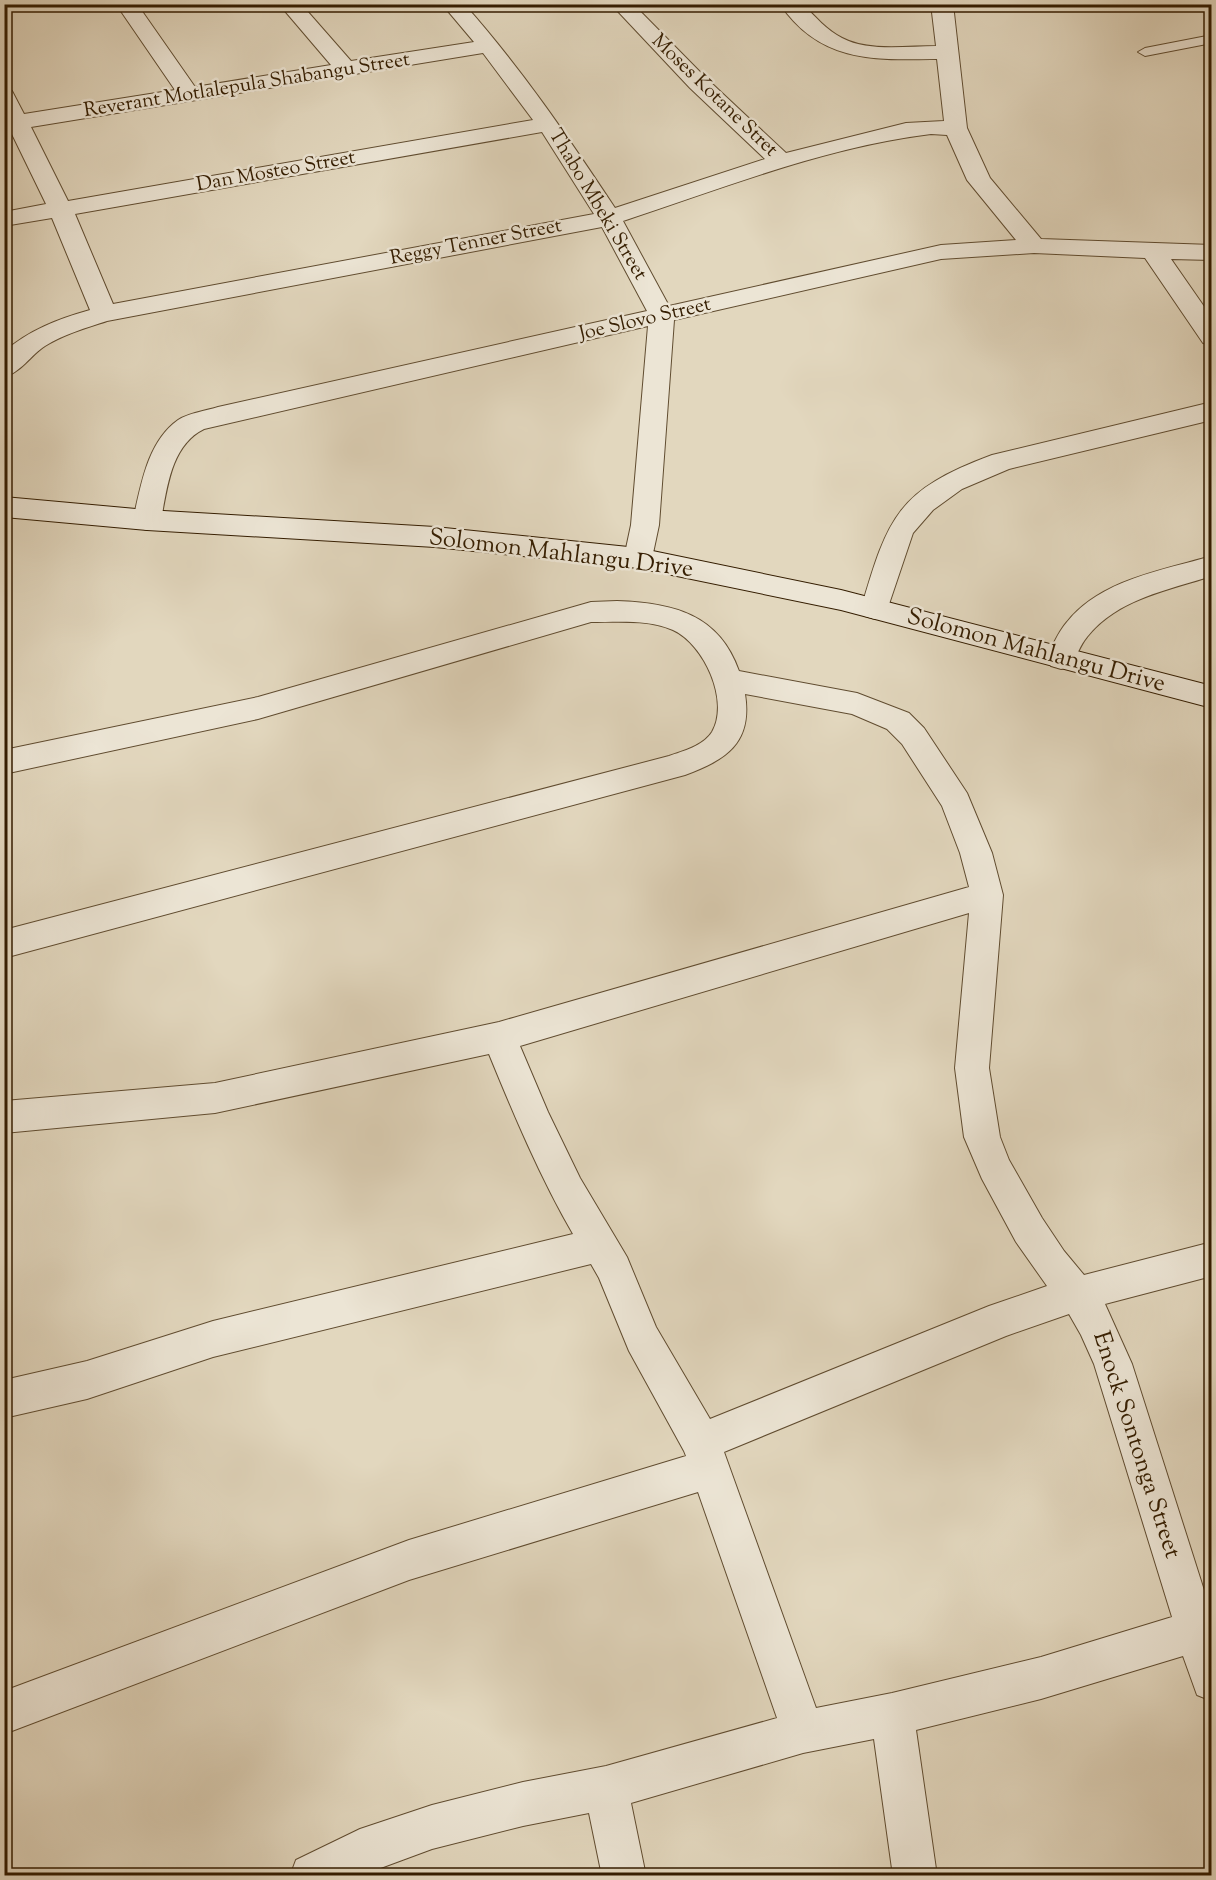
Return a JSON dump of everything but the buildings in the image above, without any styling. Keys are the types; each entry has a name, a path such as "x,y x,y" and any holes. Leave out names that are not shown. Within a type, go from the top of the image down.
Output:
{"street":[{"path":"126,4 190,95"},
{"path":"289,4 347,70"},
{"name":"Thabo Mbeki Street","path":"452,4 489,46 548,124 609,218 662,316"},
{"name":"Moses Kotane Stret","path":"621,4 698,83 781,161"},
{"path":"790,4 826,37 840,46 857,50 948,52"},
{"path":"942,4 956,128 979,180 1034,246"},
{"name":"Reverant Motlalepula Shabangu Street","path":"12,123 489,46"},
{"path":"4,96 12,123 61,210 104,314"},
{"name":"Dan Mosteo Street","path":"4,219 548,124"},
{"name":"Reggy Tenner Street","path":"4,369 19,352 42,337 76,322 104,314 609,218 781,161 878,135 931,127 956,128"},
{"name":"Joe Slovo Street","path":"147,520 154,489 170,446 178,435 198,422 941,252 1034,246 1212,253"},
{"path":"1153,251 1212,337"},
{"path":"638,558 645,525 662,316"},
{"path":"875,609 893,545 905,522 918,506 942,489 971,472 1002,461 1212,411"},
{"name":"Solomon Mahlangu Drive","path":"4,507 147,520 435,537 638,558 802,591 1212,697"},
{"path":"1061,658 1077,629 1117,598 1212,566"},
{"path":"4,762 258,708 591,612 643,612 672,619 695,629 713,645 724,665 731,713 729,731 721,743 701,756 674,767 4,944"},
{"name":"Enock Sontonga Street","path":"727,680 857,704 898,721 913,736 956,802 976,853 987,895 972,1068 982,1137 995,1168 1029,1230 1051,1263 1077,1294 1095,1323 1113,1364 1204,1629 1212,1680"},
{"path":"4,1117 215,1098 499,1037 987,895"},
{"path":"499,1037 567,1190 614,1269 646,1347 706,1455 803,1732"},
{"path":"4,1399 87,1380 213,1339 600,1245"},
{"path":"4,1713 409,1560 706,1455 1002,1319 1077,1294 1212,1258"},
{"path":"312,1875 360,1851 432,1827 523,1804 606,1788 803,1732 892,1714 1041,1678 1204,1629"},
{"path":"892,1714 915,1875"},
{"path":"606,1788 624,1875"}],"lane":[{"path":"1145,52 1212,39"}]}
